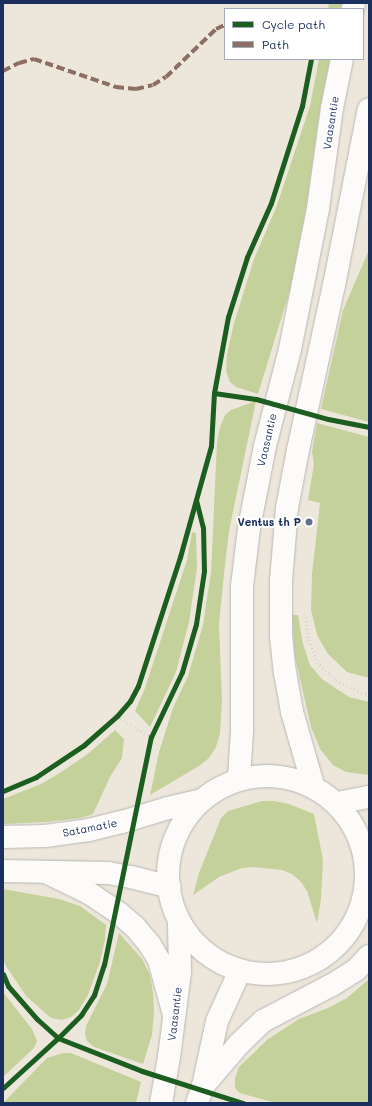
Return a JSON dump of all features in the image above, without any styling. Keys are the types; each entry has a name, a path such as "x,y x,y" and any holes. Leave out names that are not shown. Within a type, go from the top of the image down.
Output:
{"main road":[{"name":"Vaasantie","path":"239,778 242,730 242,586 249,528 265,446 294,326 318,208 332,108 342,60"},
{"path":"313,785 292,712 285,674 281,636 281,581 288,508 297,458 369,109"},
{"path":"255,776 273,776 291,778 313,785 337,803 348,815 359,839 365,874 366,891 356,918 330,953 317,963 302,969 268,976 239,973 210,957 196,945 179,923 172,905 170,887 174,844 179,830 199,802 225,782 255,776"},
{"path":"337,803 369,797"},
{"name":"Satamatie","path":"3,837 45,836 89,830 168,808 199,802"},
{"path":"3,871 108,873 170,887"},
{"path":"46,872 89,893 120,914 135,927 150,945 159,960 174,1018"},
{"name":"Vaasantie","path":"161,1103 180,972 179,923"},
{"path":"200,1094 239,1044 264,1021 332,985 356,970 369,956"},
{"path":"200,1094 217,1021 239,973"}],"path":[{"path":"305,610 309,640 317,662 336,680 361,693 369,695"},
{"path":"111,721 121,711"},
{"path":"117,716 151,737"},
{"path":"150,744 154,731"}],"green space":[{"path":"329,3 342,3 340,8 328,8"},
{"path":"319,60 330,60 320,108 306,208 290,290 258,394 236,387 230,382 226,371 227,355 234,323 254,259 276,208 310,106"},
{"path":"369,250 369,422 321,409 343,310"},
{"path":"256,401 229,531 224,574 219,625 222,700 220,733 216,747 209,758 199,766 150,795 159,752 173,708 188,676 203,625 211,572 217,443 220,427 225,415 231,410"},
{"path":"317,423 369,437 369,678 347,672 328,654 317,635 311,610 312,574 320,503 308,500 314,464 312,452"},
{"path":"192,532 196,533 197,568 189,622 176,672 150,727 135,711 145,688 187,560"},
{"path":"292,615 298,615 303,644 310,665 322,679 349,697 369,702 369,775 346,772 333,765 320,749 311,727 295,657"},
{"path":"115,730 124,739 122,758 110,777 93,814 81,818 46,822 3,824 3,799 41,784 63,771 89,753"},
{"path":"262,801 274,801 289,804 314,814 323,860 321,899 317,923 307,891 301,882 292,874 282,870 254,867 242,868 219,877 193,895 199,873 221,818 228,811"},
{"path":"3,889 59,899 80,906 106,925 105,939 100,962 88,995 79,1010 71,1017 62,1020 51,1018 26,996 6,966 3,960"},
{"path":"119,933 142,959 150,975 154,1012 152,1035 143,1064 94,1047 87,1041 85,1034 86,1026 107,984"},
{"path":"369,979 369,1099 367,1103 276,1103 240,1093 235,1088 235,1078 239,1067 268,1039 299,1019 328,1008 347,998"},
{"path":"3,992 32,1029 37,1041 34,1048 3,1077"},
{"path":"63,1053 71,1053 141,1082 136,1103 3,1103 47,1058"}],"marked path":[{"path":"3,71 19,63 34,59 116,87 136,89 153,85 166,77 216,29 224,25"}],"cycle path":[{"path":"3,791 36,777 84,745 117,716 130,701 138,686 180,557 211,446 214,393 228,317 247,257 271,203 302,106 311,60"},
{"path":"214,393 256,399 328,419 369,427"},
{"path":"3,1088 81,1015 94,995 104,965 151,737 182,672 196,624 204,571 203,528 196,500"},
{"path":"3,974 8,986 37,1019 58,1038 142,1071 243,1103"}],"place":[{"name":"Ventus th P","path":"309,522"}]}
